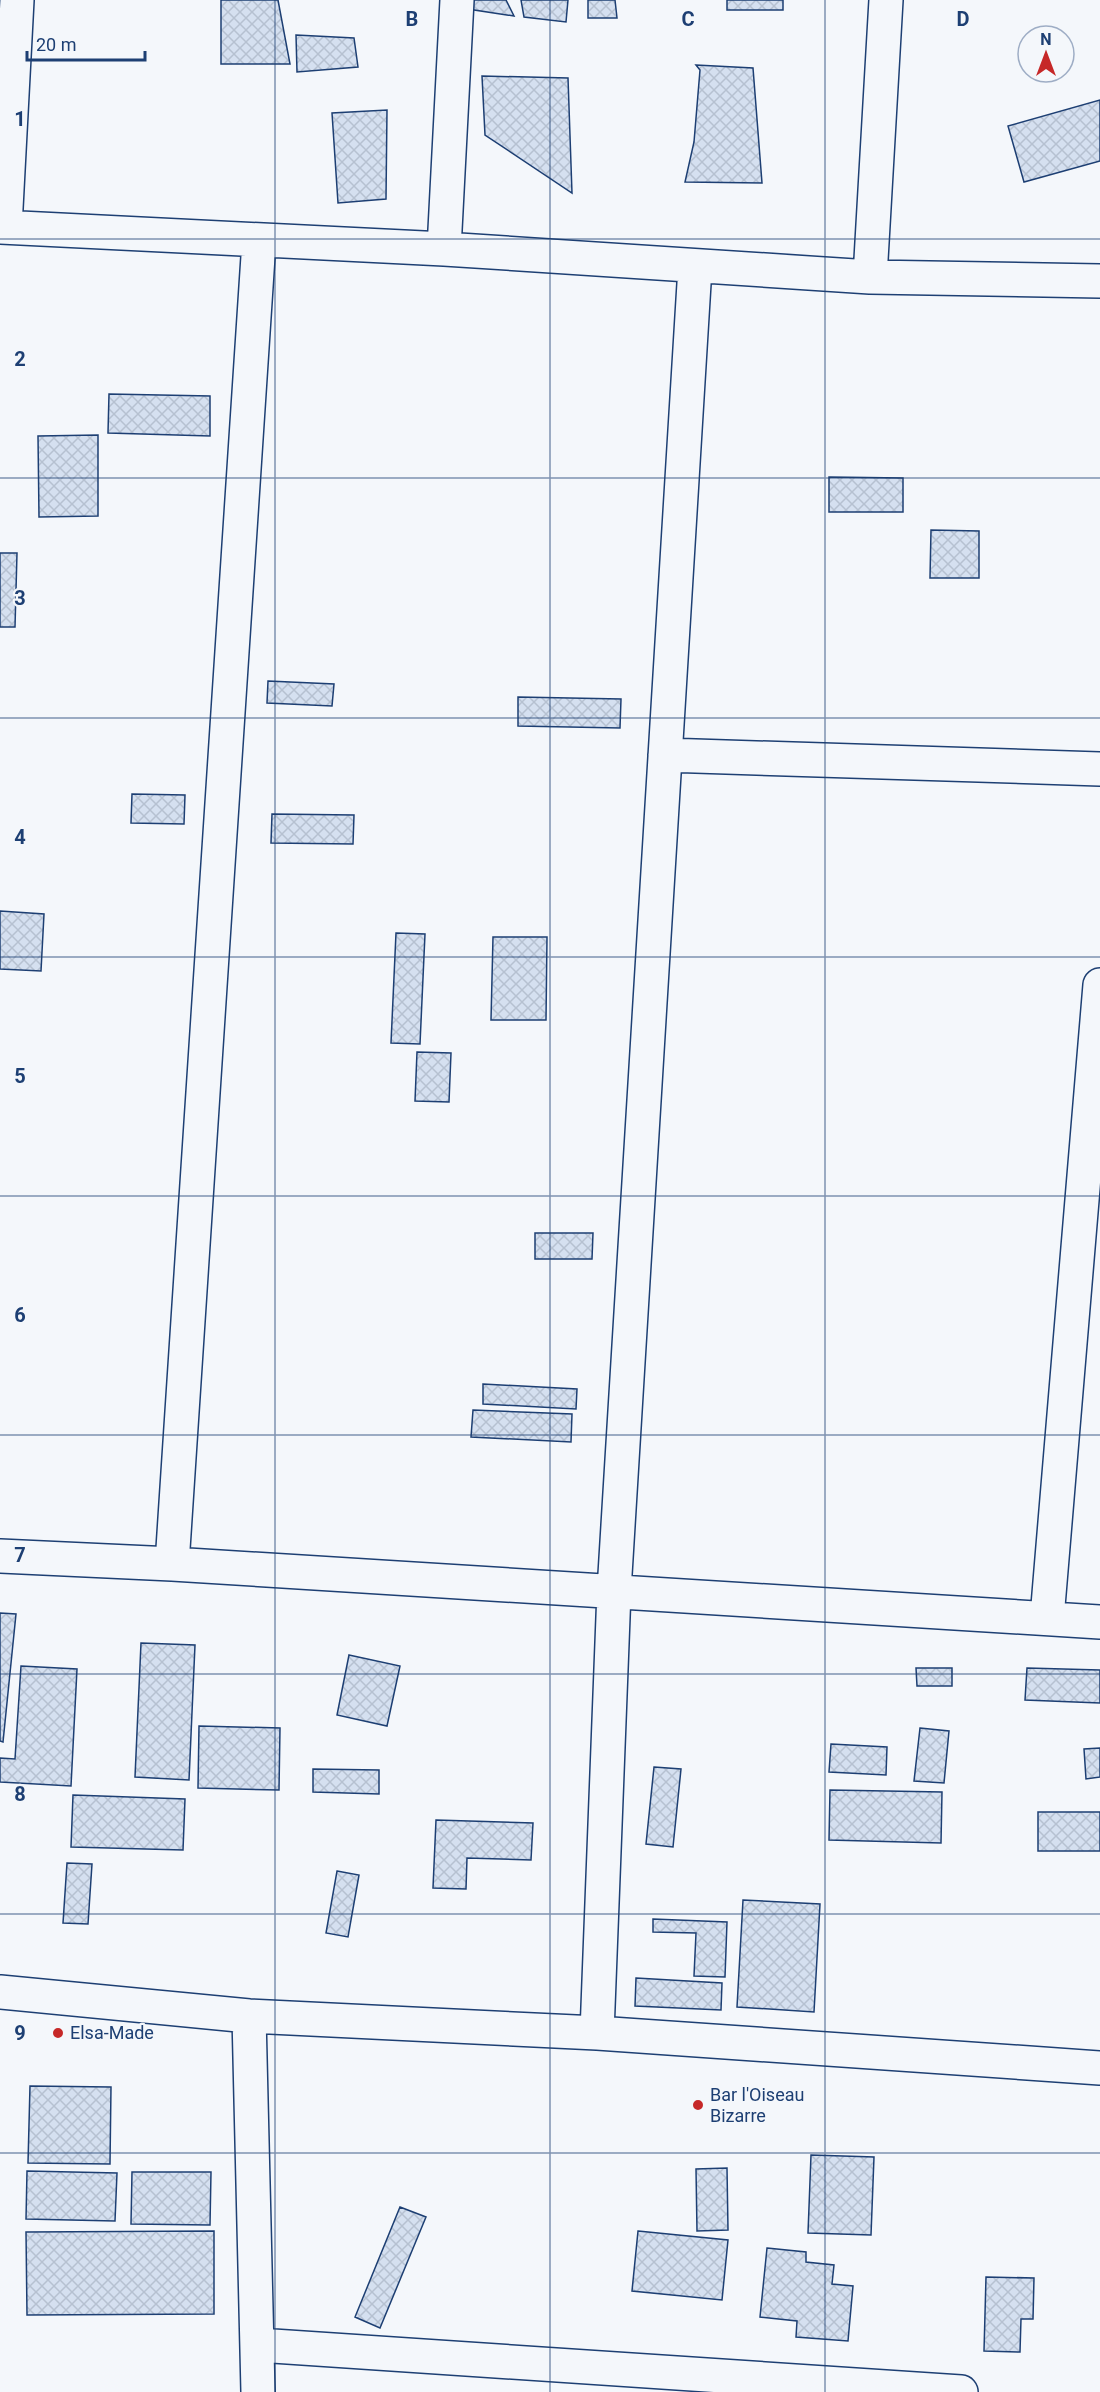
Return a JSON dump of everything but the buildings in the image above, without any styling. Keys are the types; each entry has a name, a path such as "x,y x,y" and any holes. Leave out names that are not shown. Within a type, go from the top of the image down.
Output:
{"street":[{"path":"17,0 3,227 444,249 695,267 870,276 1100,281"},
{"path":"444,249 457,0"},
{"path":"870,276 886,0"},
{"path":"172,1564 259,241"},
{"path":"597,2033 614,1592 695,267"},
{"path":"665,755 1100,769"},
{"path":"1047,1618 1092,1168 1100,985"},
{"path":"0,1556 172,1564 1100,1622"},
{"path":"0,1992 249,2016 597,2033 1100,2068"},
{"path":"249,2016 258,2392"},
{"path":"258,2345 961,2392"}],"place":[{"name":"Elsa-Made","path":"58,2033"},
{"name":"Bar l'Oiseau Bizarre","path":"698,2105"}]}
